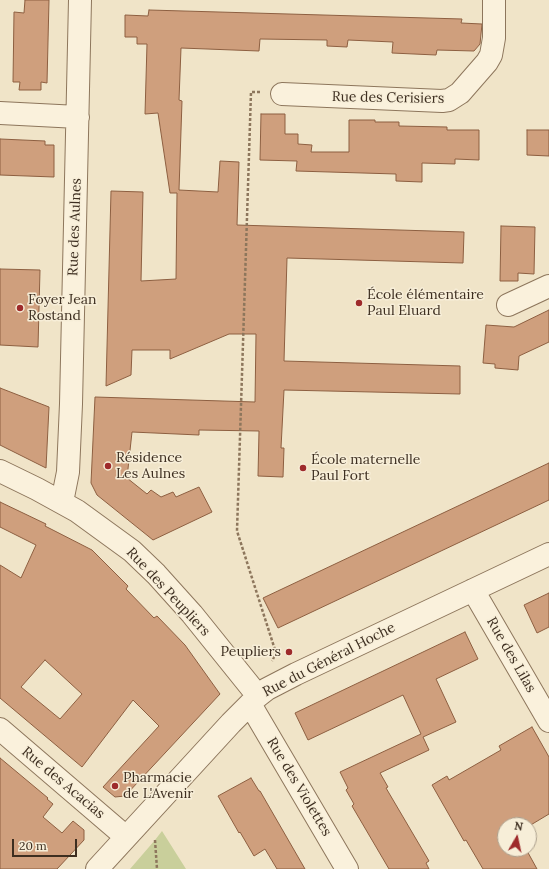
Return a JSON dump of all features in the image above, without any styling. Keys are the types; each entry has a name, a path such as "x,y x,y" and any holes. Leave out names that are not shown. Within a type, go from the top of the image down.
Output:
{"street":[{"name":"Rue des Aulnes","path":"62,502 68,472 80,0"},
{"name":"Rue des Cerisiers","path":"282,94 442,101 449,100 460,93 491,55 494,38 494,0"},
{"path":"0,113 78,116"},
{"path":"508,305 549,286"},
{"name":"Rue des Peupliers","path":"0,471 62,502 89,518 119,541 156,574 192,614 254,700"},
{"name":"Rue du Général Hoche","path":"97,869 254,700 276,684 549,554"},
{"name":"Rue des Lilas","path":"472,590 549,720"},
{"name":"Rue des Violettes","path":"254,700 347,869"},
{"name":"Rue des Acacias","path":"0,729 126,837"}],"path":[{"path":"254,700 276,653 237,531 251,92 282,94"}],"green space":[{"path":"162,831 186,869 130,869 155,840"}],"building":[{"path":"25,0 49,0 47,83 41,82 41,90 19,90 20,82 13,82 14,12 24,13"},
{"path":"149,10 462,19 461,23 482,24 480,44 474,51 437,50 436,55 392,53 393,42 348,40 347,47 327,46 327,40 260,39 259,51 181,48 179,100 182,101 179,190 218,192 220,161 239,162 237,225 464,232 463,263 287,258 284,361 460,366 460,394 284,390 281,448 284,448 283,477 258,476 259,431 199,430 199,435 132,432 127,478 147,494 151,490 161,497 173,492 176,497 199,487 212,512 153,540 97,495 91,483 95,397 255,402 256,334 229,334 170,359 170,350 132,350 131,375 106,386 111,191 143,192 141,281 176,279 177,193 170,193 158,113 145,114 147,44 137,44 137,37 125,37 125,15 148,16"},
{"path":"261,114 285,114 285,134 298,134 298,144 312,145 311,152 349,152 349,120 399,122 399,126 447,127 447,130 479,130 479,160 455,159 455,164 422,163 422,182 396,181 396,174 296,171 297,161 260,160"},
{"path":"527,130 549,130 549,156 527,155"},
{"path":"0,139 45,141 45,145 54,145 54,177 0,175"},
{"path":"501,226 535,227 534,274 518,273 518,281 500,281"},
{"name":"Foyer Jean Rostand","path":"0,269 40,270 38,347 0,345"},
{"path":"549,310 549,342 519,356 518,370 495,368 495,364 483,363 486,325 514,327"},
{"path":"0,388 49,407 46,468 0,445"},
{"path":"549,463 549,500 278,628 263,598"},
{"path":"0,502 46,524 45,526 92,550 128,586 126,589 154,618 157,616 185,645 220,694 125,796 115,797 103,787 159,726 133,700 82,767 0,698 0,565 21,578 36,545 0,527","holes":["45,660 82,694 60,719 21,687"]},
{"path":"549,593 549,627 537,633 524,605"},
{"path":"465,632 478,659 436,679 456,722 423,737 429,750 380,773 388,787 386,788 429,861 426,863 429,869 389,869 352,806 354,804 346,790 348,788 340,772 421,734 403,695 308,740 295,713"},
{"path":"532,727 549,757 549,814 537,821 537,817 497,817 497,857 530,857 537,869 483,869 466,840 464,841 432,785 447,776 449,780 501,750 499,746"},
{"path":"0,758 48,798 47,799 53,804 43,817 62,833 73,821 84,830 84,840 57,869 0,869"},
{"path":"251,778 305,869 277,869 265,849 254,856 240,832 239,833 218,796"}],"place":[{"name":"École élémentaire Paul Eluard","path":"359,303"},
{"name":"Foyer Jean Rostand","path":"20,308"},
{"name":"Résidence Les Aulnes","path":"108,466"},
{"name":"École maternelle Paul Fort","path":"303,468"},
{"name":"Peupliers","path":"289,652"},
{"name":"Pharmacie de L'Avenir","path":"115,786"}]}
